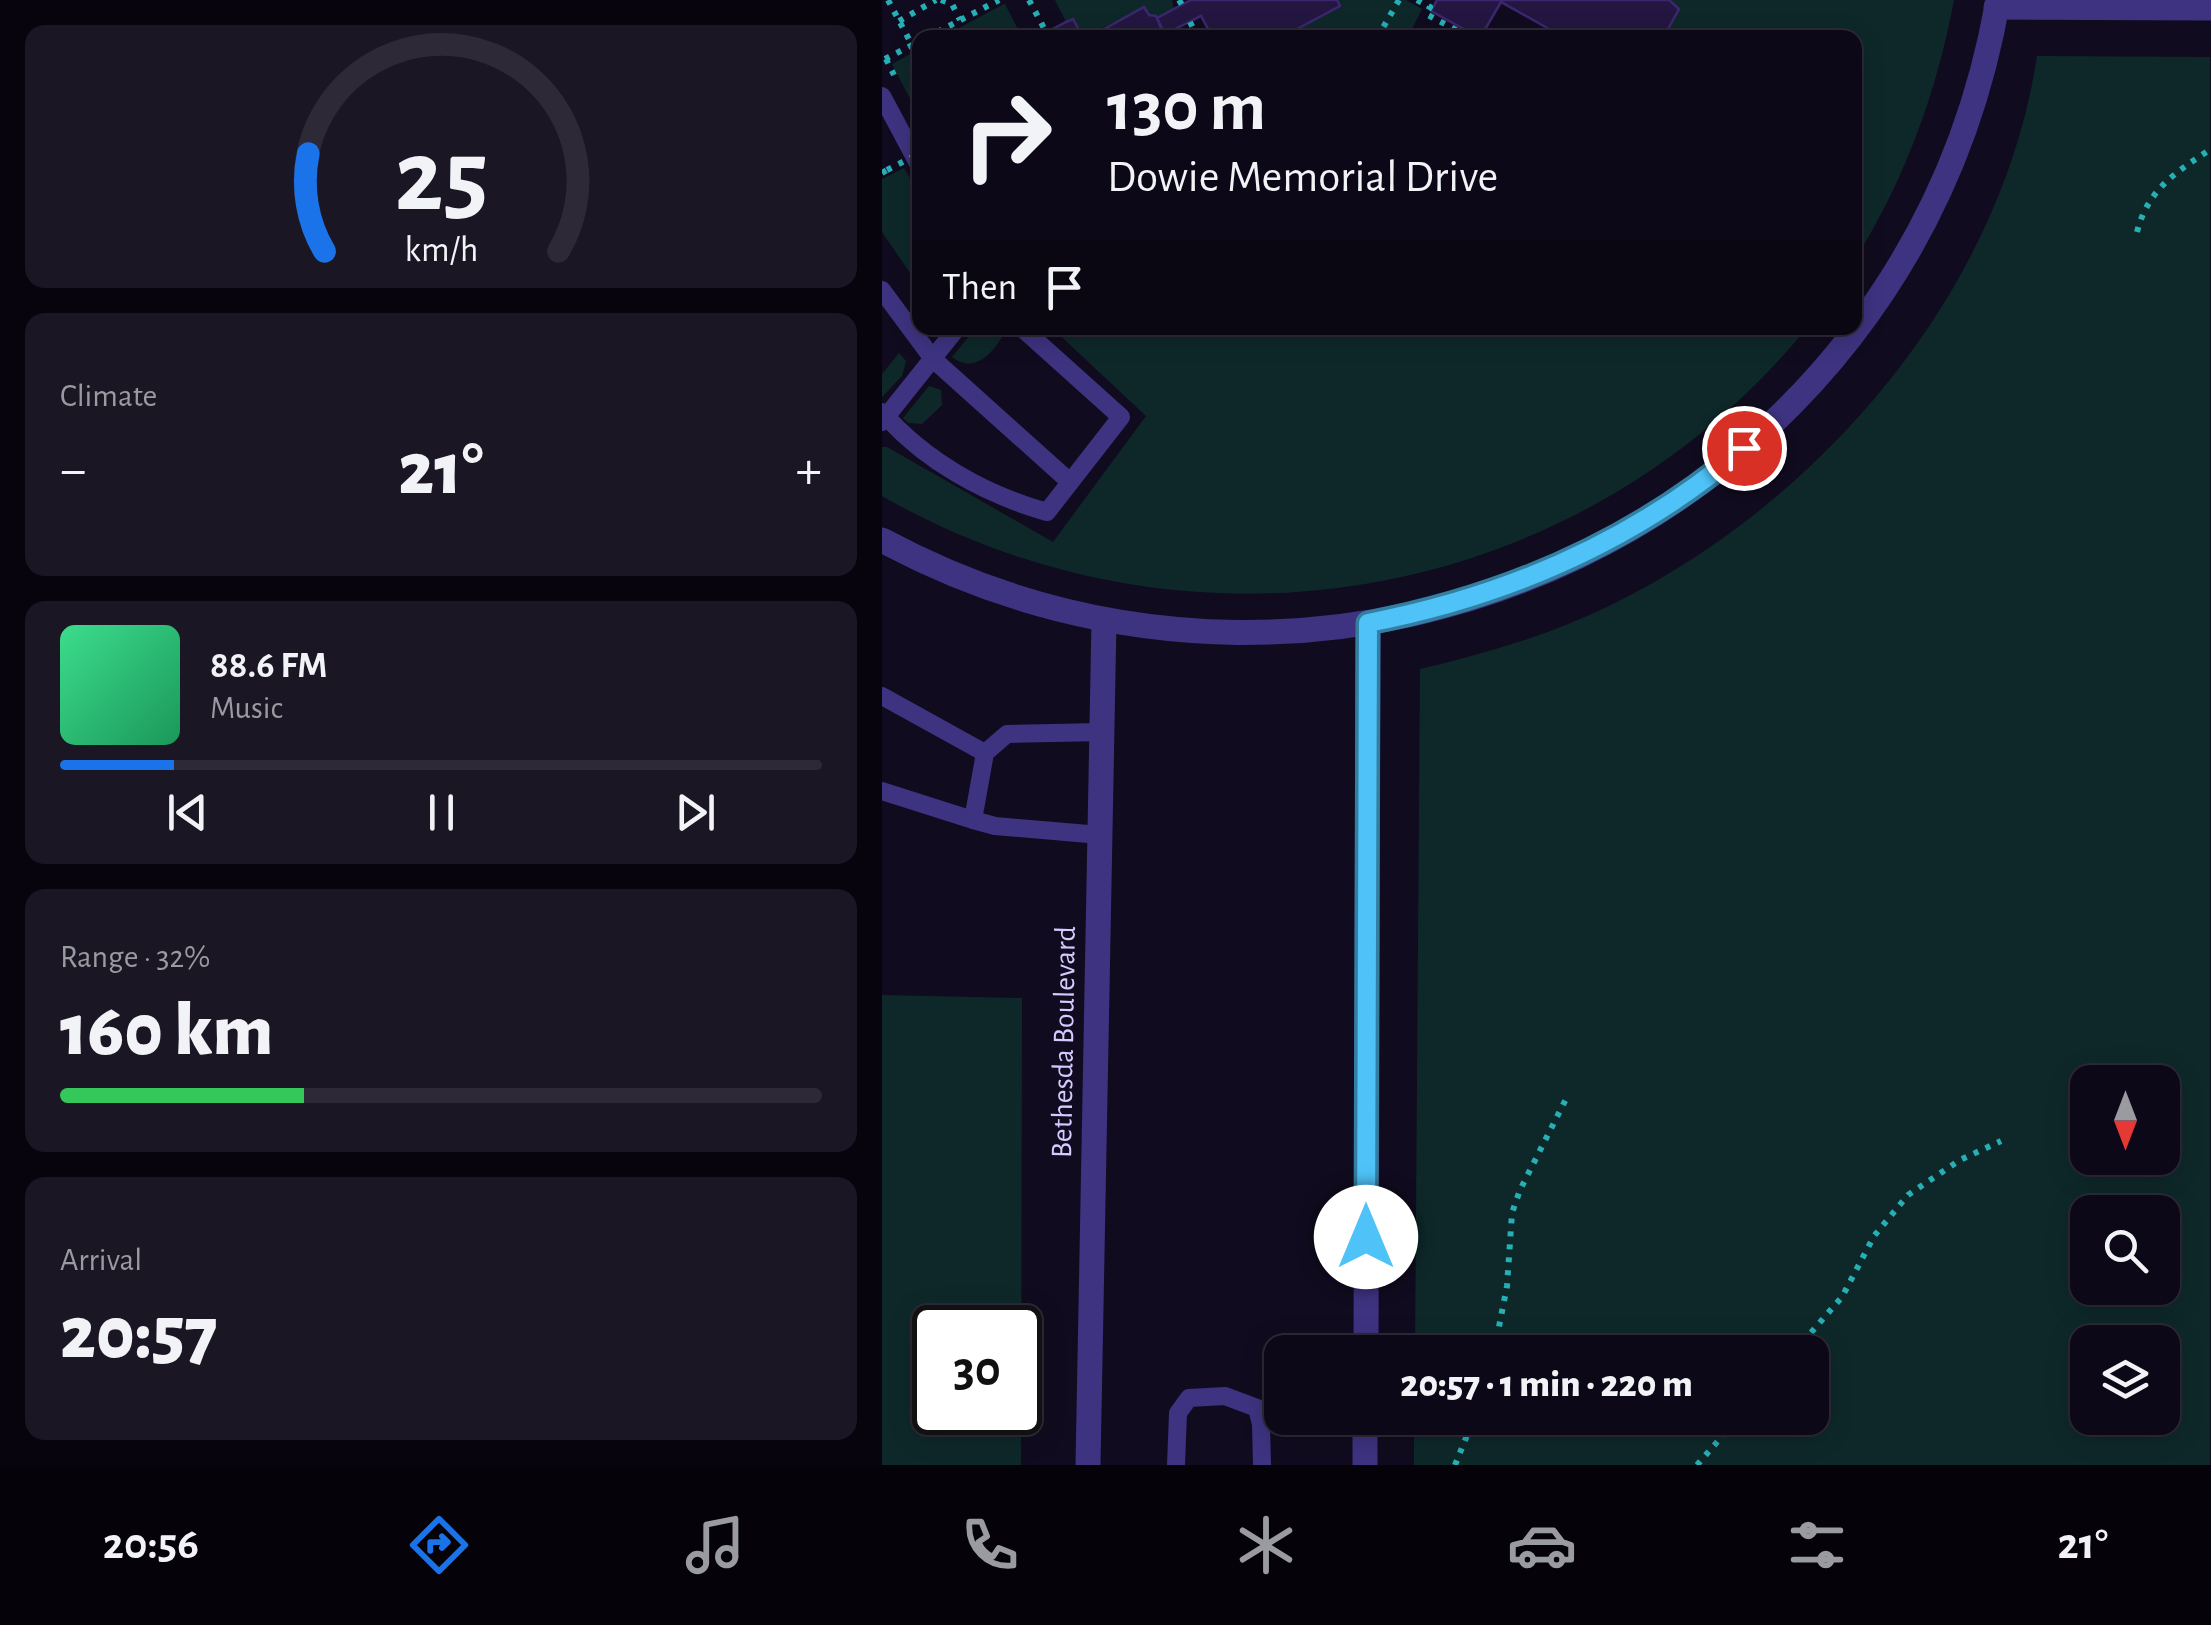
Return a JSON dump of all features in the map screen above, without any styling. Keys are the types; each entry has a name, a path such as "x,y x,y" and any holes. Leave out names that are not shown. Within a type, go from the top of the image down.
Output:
{"street":[{"path":"1862,319 1889,281 1937,195 1973,103 1997,3 2210,8"},
{"path":"882,540 1004,594 1104,620 1178,630 1252,633 1368,623 1464,602 1512,586 1587,553 1686,494 1763,432 1832,361 1851,335"},
{"name":"Bethesda Boulevard","path":"1088,1465 1104,620"},
{"path":"1366,1335 1368,623"},
{"path":"1365,1435 1365,1465"}],"lane":[{"path":"882,96 912,151"},
{"path":"882,290 912,331"},
{"path":"915,335 933,359 1070,482"},
{"path":"952,335 883,417 943,464 1014,502 1047,512 1121,416 1030,335"},
{"path":"882,696 985,753"},
{"path":"973,820 985,753 1007,734 1102,732"},
{"path":"882,791 995,826 1100,835"},
{"path":"1176,1465 1178,1413 1189,1398 1225,1396 1256,1408 1261,1424 1262,1465"}],"path":[{"path":"888,0 912,38"},
{"path":"899,21 938,0 953,2 960,20"},
{"path":"941,30 999,0"},
{"path":"1029,0 1045,30"},
{"path":"1382,30 1399,0"},
{"path":"1417,0 1430,7 1426,14 1457,30"},
{"path":"1190,22 1194,30"},
{"path":"882,60 912,45"},
{"path":"2137,232 2147,202 2156,190 2210,149"},
{"path":"884,172 912,157"},
{"path":"1498,1335 1508,1286 1512,1213 1568,1095"},
{"path":"1809,1335 1842,1297 1874,1236 1908,1195 1960,1160 2001,1141"},
{"path":"1455,1465 1467,1435"},
{"path":"1697,1465 1723,1435"}],"green space":[{"path":"1055,0 1172,0 1174,9 1157,18 1144,8 1098,30 1079,30 1073,19 1066,22"},
{"path":"1337,0 1406,0 1422,9 1412,30 1295,30 1339,7"},
{"path":"1669,0 1954,0 1939,67 1918,132 1891,195 1862,248 1862,30 1668,30 1678,10"},
{"path":"1004,4 1018,30 955,30"},
{"path":"912,53 912,103 892,64"},
{"path":"2037,56 2210,57 2210,1465 1414,1465 1414,1435 1829,1435 1829,1335 1415,1335 1420,669 1520,642 1592,614 1691,560 1764,507 1831,446 1891,379 1943,305 1986,226 2017,142"},
{"path":"904,168 912,181 912,276 882,232 882,179"},
{"path":"970,335 1002,335 981,360 967,364 952,357"},
{"path":"1059,335 1800,335 1715,422 1610,496 1496,550 1375,582 1251,594 1125,583 1001,551 882,496 882,447 887,447 1053,542 1146,416"},
{"path":"899,353 906,361 902,376 882,397 882,374"},
{"path":"929,386 941,390 942,405 922,424 908,423 903,418"},
{"path":"882,995 1022,998 1021,1305 912,1305 912,1435 1021,1435 1021,1465 882,1465"}],"building":[{"path":"1191,0 1337,0 1340,6 1295,30 1209,30 1201,16 1173,30 1163,30 1157,18"},
{"path":"1437,0 1669,0 1679,9 1667,30 1551,30 1501,2 1485,30 1465,30 1431,11"},
{"path":"1144,7 1149,15 1156,16 1162,30 1102,30"},
{"path":"1073,19 1079,30 1051,30"}],"route":[{"path":"1366,1237 1368,623 1464,602 1557,567 1645,521 1744,448"}]}
